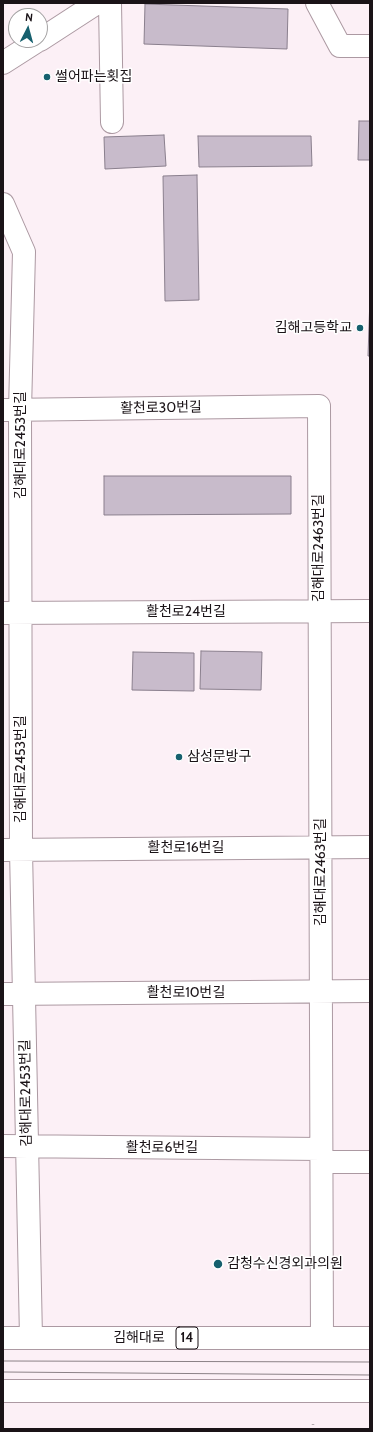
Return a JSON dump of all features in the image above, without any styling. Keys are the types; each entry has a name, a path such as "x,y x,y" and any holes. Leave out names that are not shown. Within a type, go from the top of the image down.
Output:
{"street":[{"path":"48,35 97,3"},
{"path":"110,3 112,122"},
{"path":"317,3 340,46 370,46"},
{"path":"3,64 28,48"},
{"name":"김해대로2453번길","path":"3,204 24,252 12,410 12,850 13,994 27,1147 30,1338"},
{"name":"활천로30번길","path":"12,410 319,406"},
{"name":"김해대로2463번길","path":"319,406 322,1338"},
{"name":"활천로24번길","path":"12,612 370,612"},
{"name":"활천로16번길","path":"12,850 370,847"},
{"name":"활천로10번길","path":"13,994 370,992"},
{"name":"활천로6번길","path":"3,1146 322,1155 370,1162"},
{"name":"김해대로","path":"3,1338 370,1338"},
{"path":"3,1391 370,1391"}],"path":[{"path":"313,1422 313,1429"}],"building":[{"path":"145,4 288,9 287,49 144,44"},
{"path":"359,121 370,121 370,160 358,160"},
{"path":"164,135 166,166 105,169 104,137"},
{"path":"198,136 311,136 312,166 199,167"},
{"path":"197,175 199,300 165,301 163,176"},
{"path":"370,297 370,356 368,356"},
{"path":"104,476 291,476 291,514 104,515"},
{"path":"201,651 262,652 261,690 200,689"},
{"path":"133,652 194,653 194,691 132,690"}],"tram line":[{"path":"3,1361 370,1362"},
{"path":"3,1372 370,1375"}],"place":[{"name":"썰어파는횟집","path":"47,77"},
{"name":"김해고등학교","path":"360,328"},
{"name":"삼성문방구","path":"179,757"},
{"name":"감청수신경외과의원","path":"218,1264"}]}
